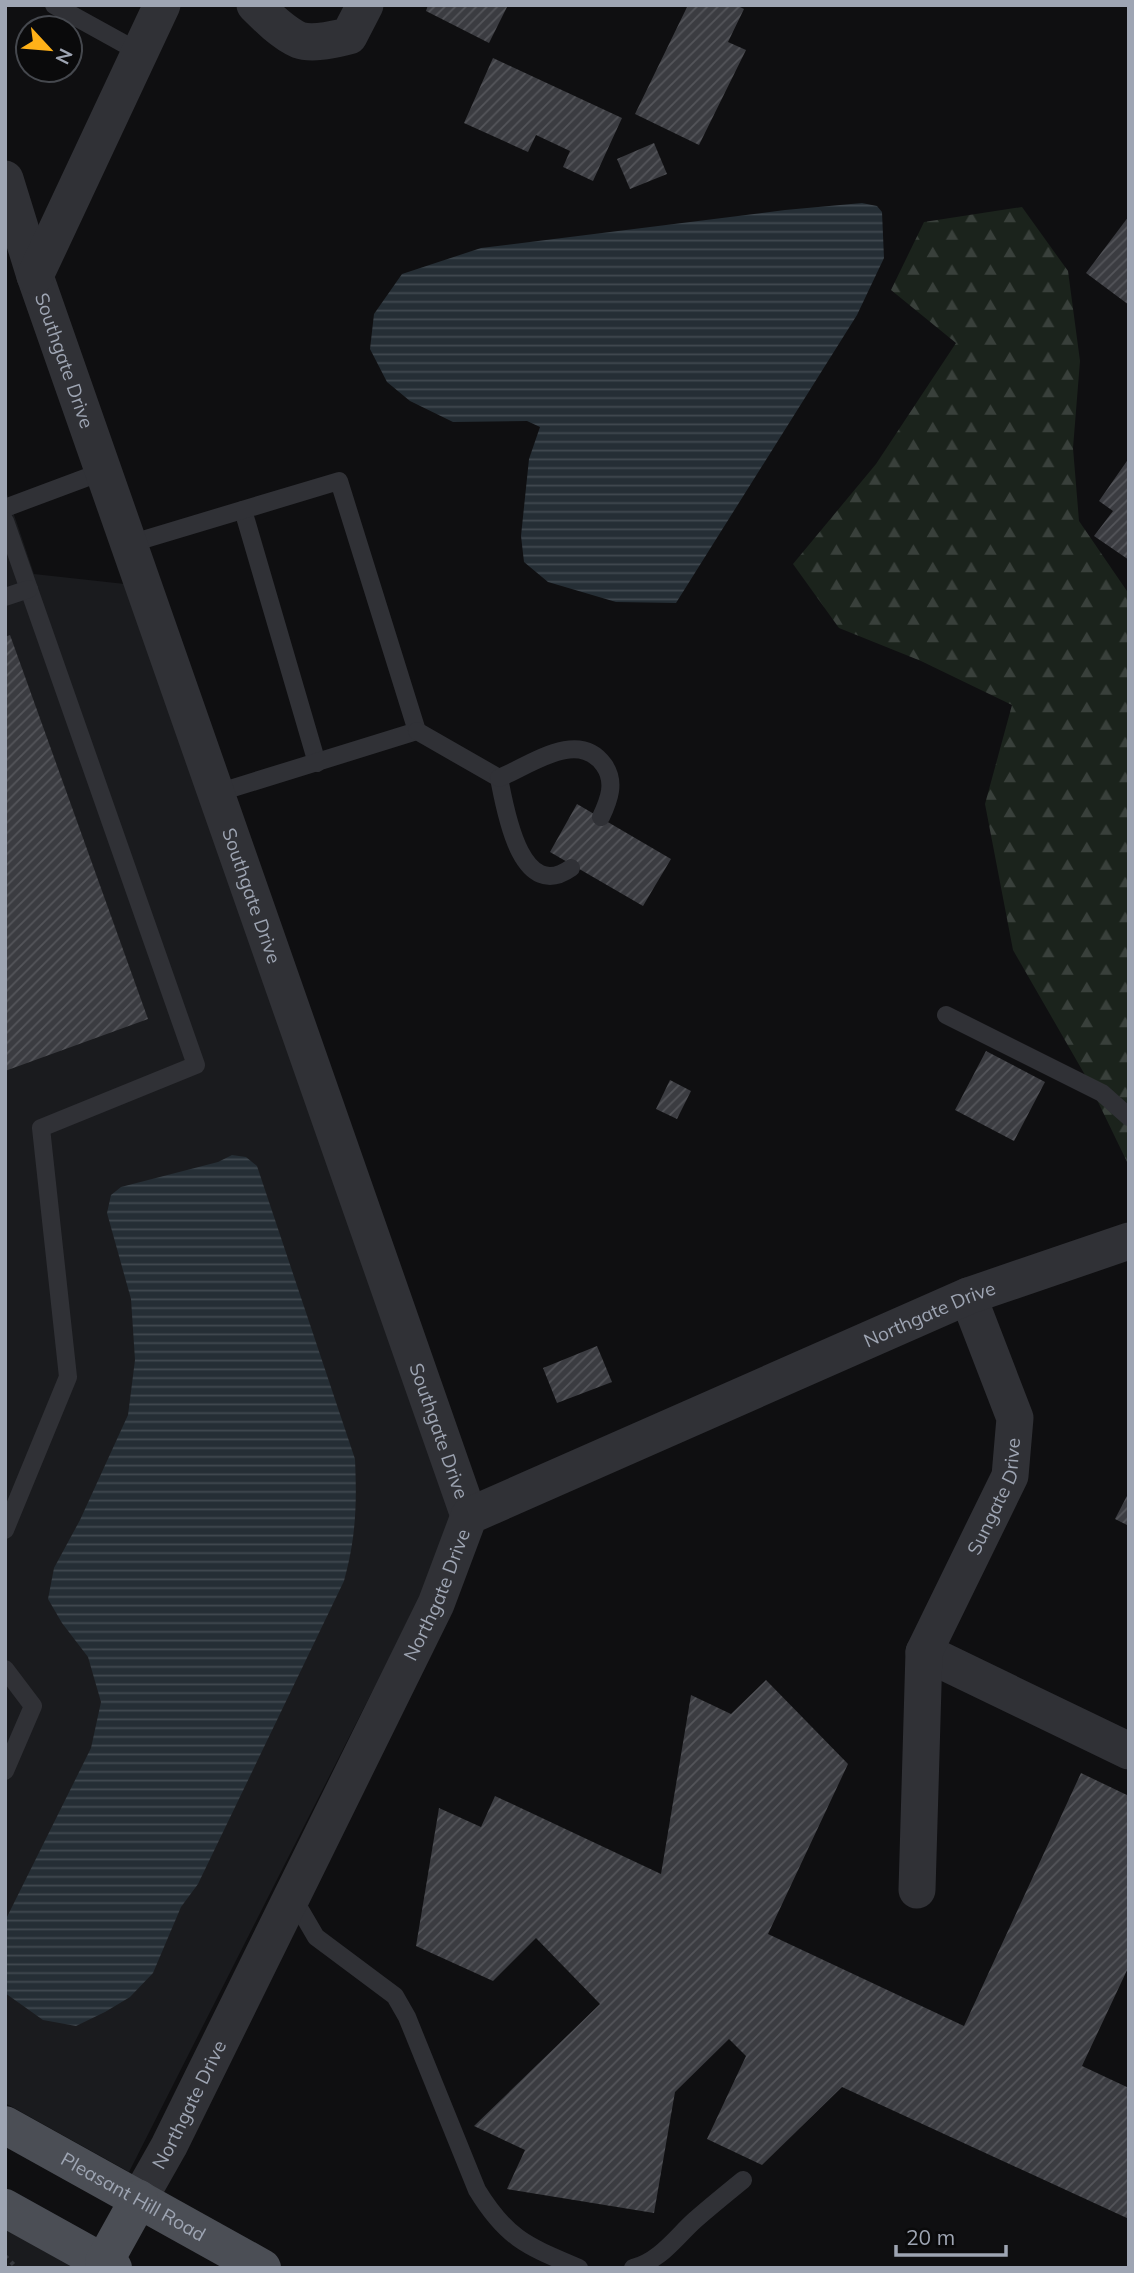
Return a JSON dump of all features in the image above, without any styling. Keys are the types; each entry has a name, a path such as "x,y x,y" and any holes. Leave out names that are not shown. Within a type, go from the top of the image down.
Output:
{"main road":[{"name":"Pleasant Hill Road","path":"5,2125 262,2268"},
{"path":"5,2208 106,2266 139,2199"}],"street":[{"name":"Southgate Drive","path":"35,276 162,5"},
{"path":"254,5 301,41 349,36 365,5"},
{"name":"Southgate Drive","path":"5,179 35,276 469,1516"},
{"name":"Northgate Drive","path":"139,2199 169,2146 436,1604 469,1516 968,1296 1129,1241"},
{"name":"Sungate Drive","path":"917,1890 924,1652 1010,1476 1015,1418 968,1296"},
{"path":"924,1652 1129,1751"}],"lane":[{"path":"54,5 139,52"},
{"path":"5,508 104,471"},
{"path":"129,544 339,481 417,731 499,778 506,813 522,858 531,867 549,875 571,868"},
{"path":"243,509 317,763"},
{"path":"5,520 196,1065 41,1128 68,1377 5,1530"},
{"path":"5,597 29,589"},
{"path":"216,793 417,731"},
{"path":"499,778 563,750 579,749 589,752 598,757 607,769 611,782 609,799 601,817"},
{"path":"946,1015 1102,1093 1129,1117"},
{"path":"5,1670 33,1706 5,1771"},
{"path":"292,1896 316,1937 376,1979 395,1996 407,2017 477,2190 494,2217 513,2236 579,2268"},
{"path":"634,2268 668,2248 694,2221 743,2180"}],"path":[{"path":"5,2256 17,2268"}],"shaded area":[{"path":"862,203 877,206 882,212 884,258 857,315 676,603 616,602 548,582 524,562 521,536 529,459 540,427 527,421 453,422 410,401 387,382 370,349 374,314 402,274 481,248"},
{"path":"5,488 34,574 134,585 455,1528 129,2172 5,2103"},
{"path":"232,1155 246,1157 257,1166 355,1459 355,1521 348,1565 344,1581 198,1884 181,1907 153,1973 130,1997 76,2026 43,2020 5,1993 5,1921 91,1748 101,1702 88,1657 62,1623 48,1599 54,1568 80,1520 128,1415 135,1360 131,1299 107,1213 111,1195 121,1187 218,1162"},
{"path":"5,2229 74,2268 5,2268"}],"green space":[{"path":"1022,207 1068,271 1080,361 1073,448 1079,521 1129,594 1129,1166 1085,1075 1013,950 985,804 1012,705 921,661 839,628 793,564 876,464 956,343 891,290 924,222"}],"building":[{"path":"428,5 508,5 489,43 426,11"},
{"path":"688,5 736,5 744,9 728,42 746,50 699,145 635,114"},
{"path":"493,58 622,118 593,181 563,167 570,151 536,135 528,152 464,123"},
{"path":"654,143 667,174 630,189 617,159"},
{"path":"1129,216 1129,305 1086,273"},
{"path":"1129,458 1129,560 1094,536 1113,511 1099,501"},
{"path":"10,635 148,1019 5,1071 5,637"},
{"path":"577,804 671,859 643,906 550,852"},
{"path":"986,1051 1045,1082 1014,1141 955,1110"},
{"path":"670,1080 691,1091 677,1119 656,1109"},
{"path":"597,1346 612,1382 557,1403 543,1368"},
{"path":"1129,1492 1129,1526 1115,1519"},
{"path":"766,1680 848,1764 768,1934 964,2026 1081,1773 1129,1796 1129,1966 1082,2066 1129,2088 1129,2219 842,2087 762,2165 707,2139 746,2056 729,2039 675,2092 654,2213 507,2189 525,2150 474,2126 600,2004 536,1938 493,1981 416,1946 439,1808 481,1827 495,1796 661,1874 691,1695 731,1714"}]}
